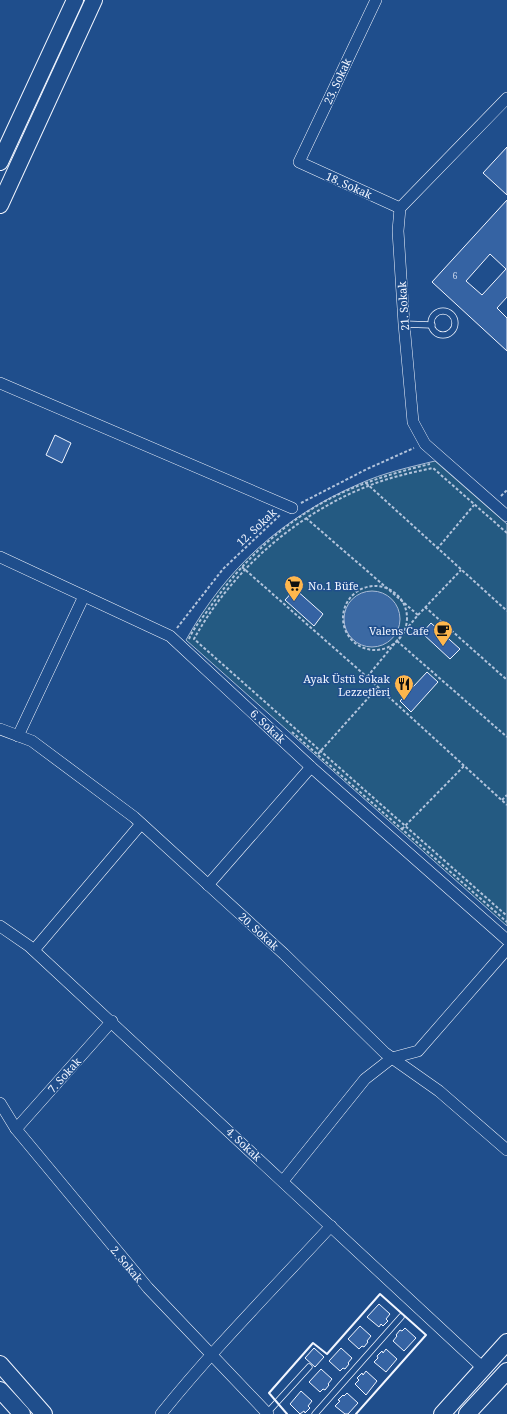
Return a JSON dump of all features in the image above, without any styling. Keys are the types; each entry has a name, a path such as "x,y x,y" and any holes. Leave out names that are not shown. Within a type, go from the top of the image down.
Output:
{"main road":[{"path":"0,162 75,0"},
{"path":"0,204 94,0"},
{"path":"442,1414 507,1342"},
{"path":"0,1364 44,1414"},
{"path":"467,1414 507,1370"},
{"path":"0,1390 22,1414"}],"street":[{"name":"23. Sokak","path":"299,162 376,0"},
{"path":"400,208 507,98"},
{"name":"18. Sokak","path":"299,162 400,208"},
{"name":"21. Sokak","path":"400,208 398,231 404,324 413,422 424,444 507,516"},
{"path":"0,383 292,508"},
{"name":"6. Sokak","path":"0,557 170,636 311,767 507,940"},
{"path":"18,736 84,596"},
{"name":"20. Sokak","path":"0,729 32,741 141,824 284,954 385,1053 439,1091 507,1150"},
{"path":"208,884 311,767"},
{"path":"34,950 141,824"},
{"name":"4. Sokak","path":"0,926 34,950 112,1021 483,1368"},
{"path":"283,1181 365,1079 392,1058 418,1051 507,949"},
{"name":"7. Sokak","path":"16,1129 112,1021"},
{"name":"2. Sokak","path":"0,1103 16,1129 148,1288 267,1413"},
{"path":"161,1414 211,1355 331,1226"}],"lane":[{"path":"443,311 450,313 455,319 455,327 446,335 438,334 432,325 433,317 439,312 443,311"},
{"path":"404,324 432,325"},
{"path":"315,1414 401,1317"},
{"path":"267,1413 309,1366"}],"path":[{"name":"12. Sokak","path":"170,636 223,569 283,512 367,469 424,444"},
{"path":"189,640 223,588 242,567 268,542 302,516 332,497 366,483 407,470 434,464"},
{"path":"507,533 432,468 406,474 370,486 335,501 306,518 280,538 246,570 219,602 194,639 507,916"},
{"path":"366,483 507,611"},
{"path":"438,548 477,502"},
{"path":"302,516 418,615"},
{"path":"242,567 367,677 507,805"},
{"path":"367,677 418,615 461,570"},
{"path":"380,587 394,593 404,605 406,612 405,628 397,641 384,649 370,650 356,644 346,632 343,618 344,610 351,597 364,589 380,587"},
{"path":"425,608 507,680"},
{"path":"397,641 507,737"},
{"path":"318,754 378,687"},
{"path":"288,728 507,922"},
{"path":"402,829 464,766"},
{"path":"502,800 507,795"}],"shaded area":[{"path":"435,461 507,524 507,926 186,640 219,590 259,547 281,529 331,497 368,480 387,473"},
{"path":"372,591 383,593 392,599 398,608 400,619 398,630 392,639 383,645 372,647 361,645 352,639 346,630 344,619 346,608 352,599 361,593"}],"building":[{"path":"507,147 507,195 483,173"},
{"path":"507,200 507,297 497,308 507,318 507,351 432,282","holes":["490,254 506,269 482,295 466,281"]},
{"path":"55,435 71,443 62,463 46,455"},
{"path":"295,589 323,614 314,626 285,600"},
{"path":"431,623 460,649 450,659 422,633"},
{"path":"427,672 438,682 411,712 400,701"},
{"path":"379,1304 390,1314 386,1319 388,1321 383,1326 381,1324 379,1327 367,1317"},
{"path":"360,1326 371,1336 364,1347 362,1346 359,1349 348,1339"},
{"path":"405,1328 416,1338 404,1351 393,1341 400,1330 402,1331"},
{"path":"314,1348 324,1357 315,1367 305,1358"},
{"path":"341,1348 352,1358 345,1369 343,1368 340,1371 329,1361"},
{"path":"386,1349 397,1359 386,1372 374,1362 378,1358 377,1356 382,1351 383,1353"},
{"path":"321,1369 332,1379 325,1390 323,1389 320,1392 309,1382"},
{"path":"366,1371 377,1381 366,1395 355,1384 359,1380 357,1378 362,1373 363,1375"},
{"path":"301,1391 312,1401 308,1406 310,1408 305,1413 304,1411 300,1414 290,1404"},
{"path":"347,1393 358,1403 348,1414 345,1414 335,1406 340,1401 338,1400"}],"wall":[{"path":"287,1414 269,1393 313,1343 327,1354 380,1294 426,1335 356,1414"}],"place":[{"name":"No.1 Büfe","path":"294,602"},
{"name":"Valens Cafe","path":"443,647"},
{"name":"Ayak Üstü Sokak Lezzetleri","path":"404,701"}]}
